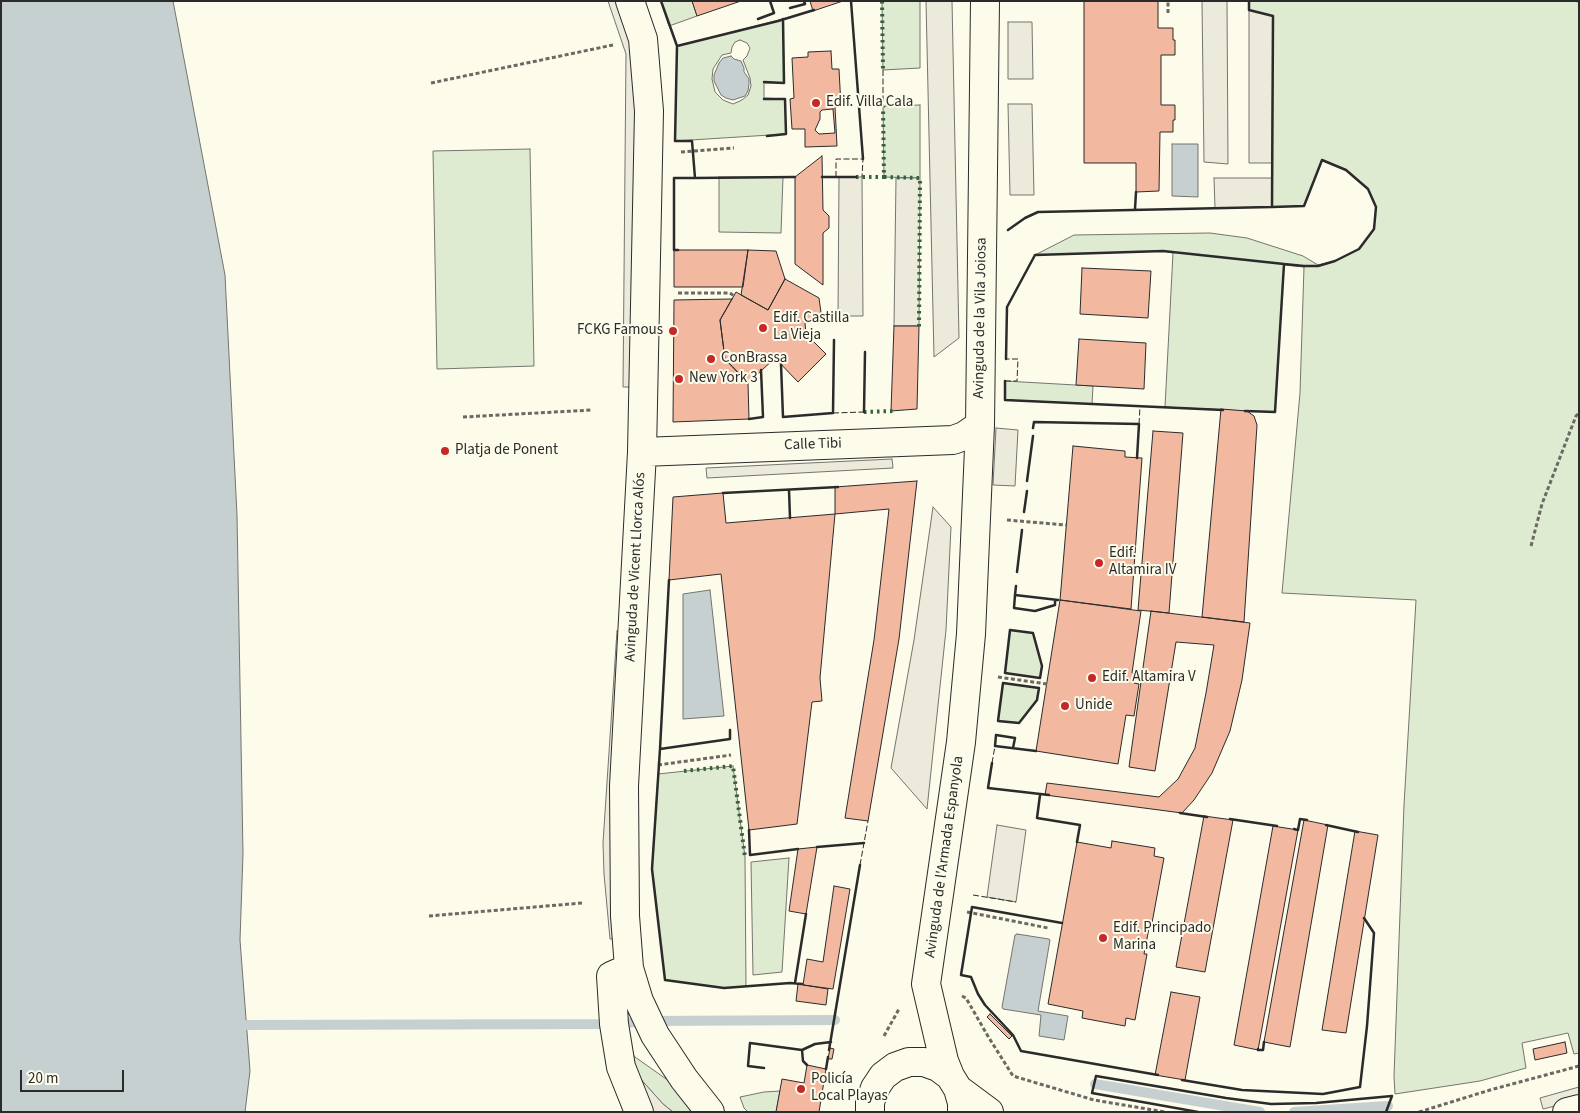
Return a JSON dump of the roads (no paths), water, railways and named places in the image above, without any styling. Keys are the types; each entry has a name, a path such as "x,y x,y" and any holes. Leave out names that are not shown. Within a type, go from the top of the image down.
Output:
{"street":[{"name":"Avinguda de Vicent Llorca Alós","path":"630,1 643,39 648,111 648,152 642,452 625,770 626,916 629,968 639,1001 655,1035 684,1079 710,1112"},
{"name":"Avinguda de la Vila Joiosa","path":"971,634 980,425 984,1"},
{"name":"Calle Tibi","path":"642,452 953,440 964,436 980,425"},
{"name":"Avinguda de l'Armada Espanyola","path":"957,1092 944,1061 926,984 961,742 971,634"},
{"path":"629,968 611,976 614,1024 621,1067 639,1112"},
{"path":"870,1112 870,1102 874,1088 883,1076 895,1067 909,1062 924,1062 938,1067 957,1092 989,1112"},
{"path":"1567,1112 1579,1109"}],"waterway":[{"path":"247,1025 614,1024 648,1021 835,1020"},
{"path":"1095,1084 1260,1112"},
{"path":"1294,1112 1388,1106"}],"place":[{"name":"Edif. Villa Cala","path":"816,103"},
{"name":"Edif. Castilla La Vieja","path":"763,328"},
{"name":"FCKG Famous","path":"673,331"},
{"name":"ConBrassa","path":"711,359"},
{"name":"New York 3","path":"679,379"},
{"name":"Platja de Ponent","path":"445,451"},
{"name":"Edif. Altamira IV","path":"1099,563"},
{"name":"Edif. Altamira V","path":"1092,678"},
{"name":"Unide","path":"1065,706"},
{"name":"Edif. Principado Marina","path":"1103,938"},
{"name":"Policía Local Playas","path":"801,1089"}]}
